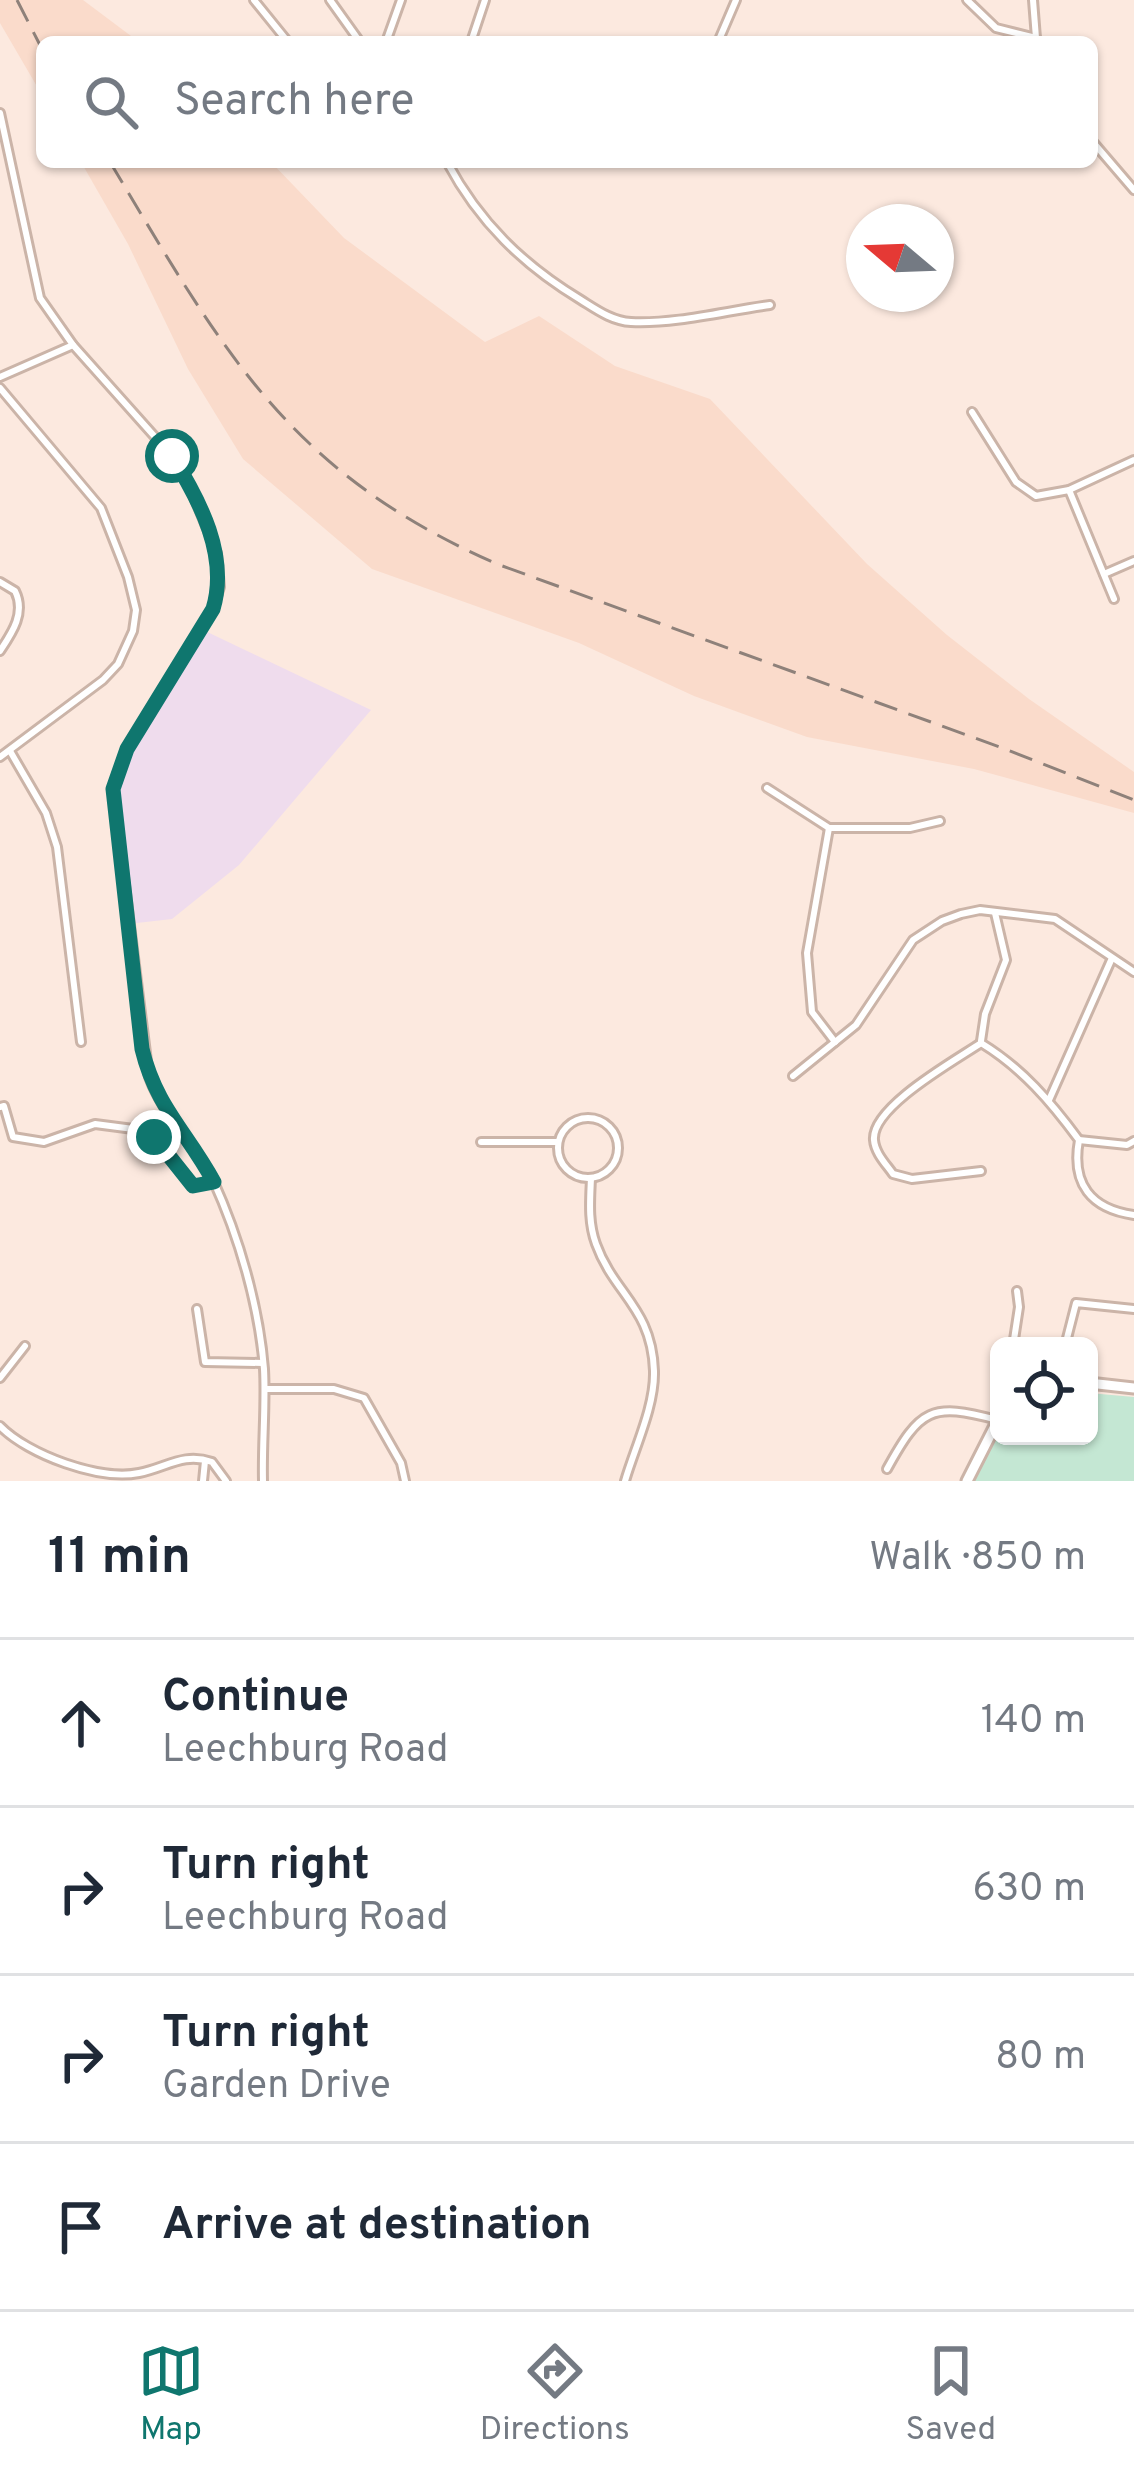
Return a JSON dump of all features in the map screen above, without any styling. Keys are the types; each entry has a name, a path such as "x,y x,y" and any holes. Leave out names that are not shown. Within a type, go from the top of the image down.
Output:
{"main road":[{"path":"1098,1384 1134,1388"},
{"path":"967,1481 990,1435"}],"street":[{"path":"254,0 283,36"},
{"path":"330,0 356,36"},
{"path":"388,36 401,0"},
{"path":"473,36 485,0"},
{"path":"721,36 736,0"},
{"path":"967,0 996,28 1023,36"},
{"path":"1034,0 1036,36"},
{"path":"0,112 35,283 51,317 172,456 217,553 220,587 213,609 127,749 113,789 149,1077 165,1111 214,1182 251,1294 265,1389 263,1481"},
{"path":"1098,148 1134,190"},
{"path":"451,168 510,251 608,317 644,322 770,305"},
{"path":"0,377 73,345"},
{"path":"0,388 101,508 136,610 127,650 118,664 0,757"},
{"path":"972,412 1025,491 1048,496 1134,460"},
{"path":"1069,490 1114,599"},
{"path":"1104,575 1134,561"},
{"path":"0,582 15,591 20,609 0,652"},
{"path":"10,751 46,813 57,847 82,1042"},
{"path":"767,788 829,828 910,828 940,820"},
{"path":"829,828 807,953 812,1012 836,1042"},
{"path":"793,1076 856,1025 913,940 942,921 980,910 1055,919 1134,972"},
{"path":"981,1171 912,1179 893,1174 874,1140 877,1124 890,1106 981,1043 985,1014 1006,961 995,913"},
{"path":"1049,1100 1112,958"},
{"path":"981,1043 1008,1060 1049,1100 1079,1140 1077,1170 1088,1196 1112,1212 1134,1215"},
{"path":"0,1107 4,1106 13,1137 23,1142 44,1142 95,1124 141,1130 154,1137 193,1186 214,1182"},
{"path":"595,1119 610,1127 618,1142 615,1162 602,1175 590,1178 566,1169 558,1142 575,1121 595,1119"},
{"path":"1079,1140 1127,1145 1134,1141"},
{"path":"481,1142 558,1142"},
{"path":"590,1178 589,1215 597,1249 639,1310 652,1354 653,1386 625,1481"},
{"path":"1014,1337 1017,1291"},
{"path":"1067,1337 1076,1303 1134,1310"},
{"path":"197,1309 205,1362 263,1363"},
{"path":"0,1378 25,1346"},
{"path":"265,1389 334,1389 364,1398 401,1463 405,1481"},
{"path":"887,1469 908,1431 926,1413 955,1409 990,1417"},
{"path":"0,1426 69,1466 92,1472 142,1473 185,1457 218,1467 226,1481"},
{"path":"203,1481 205,1460"}],"shaded area":[{"path":"0,0 83,0 131,36 36,36 36,85 0,23"},
{"path":"84,168 277,168 344,238 485,342 539,316 615,366 710,399 867,564 947,635 1134,772 1134,813 974,769 807,737 694,696 579,643 372,569 243,459 188,369 128,244"},
{"path":"201,629 371,710 239,865 172,919 128,924 115,779 127,749"}],"green space":[{"path":"1098,1394 1134,1397 1134,1481 973,1481 992,1445 1098,1445"}],"railway":[{"path":"17,0 36,37"},
{"path":"114,168 188,291 267,399 312,446 364,489 425,528 497,564 1134,800"}],"route":[{"path":"154,1137 193,1186 214,1182 165,1111 149,1077 113,789 127,749 213,609 220,587 210,533 172,456"}]}
